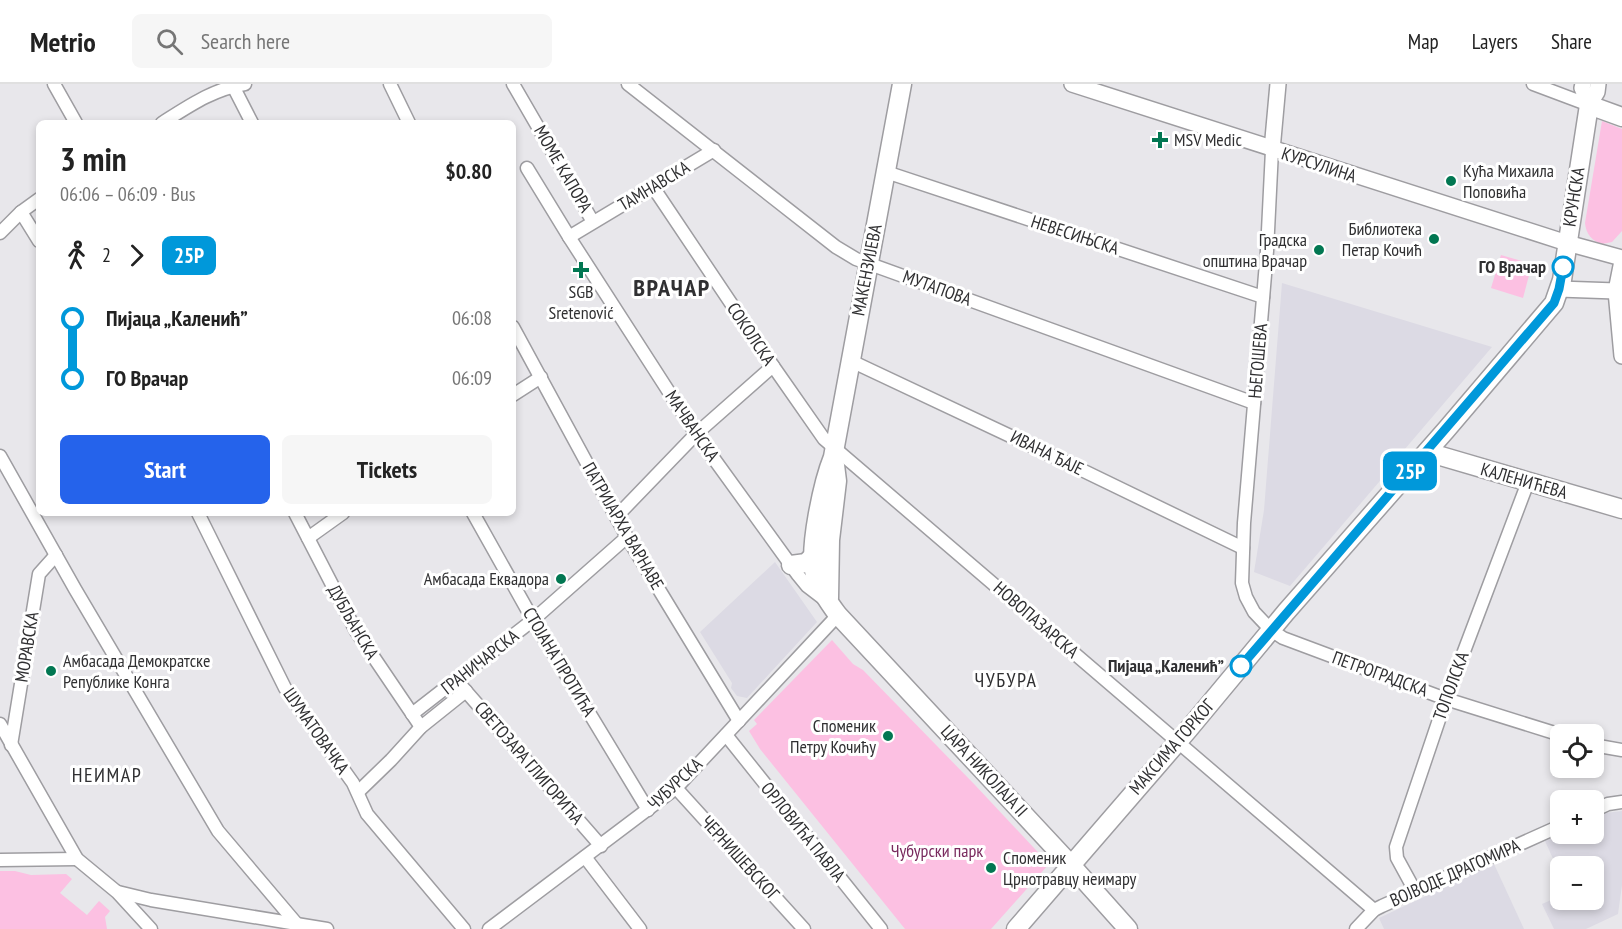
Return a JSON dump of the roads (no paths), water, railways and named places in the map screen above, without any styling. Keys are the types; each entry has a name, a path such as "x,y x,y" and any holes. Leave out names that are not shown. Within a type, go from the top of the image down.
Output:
{"main road":[{"name":"МАКЕНЗИЈЕВА","path":"834,609 815,575 814,555 818,512 826,474 834,453 902,84"},
{"path":"1589,105 1622,117"},
{"name":"КРУНСКА","path":"1559,289 1589,105"},
{"name":"МАКСИМА ГОРКОГ","path":"1022,926 1071,864 1554,303 1559,289"},
{"name":"КАЛЕНИЋЕВА","path":"1426,452 1622,509"},
{"name":"МАКЕНЗИЈЕВА","path":"834,453 837,481 830,540 834,609"},
{"path":"791,565 806,563 814,555"},
{"name":"ЦАРА НИКОЛАЈА II","path":"834,609 1071,864 1128,929"}],"street":[{"path":"54,84 74,120"},
{"path":"390,84 408,120"},
{"name":"МОМЕ КАПОРА","path":"513,84 593,222 569,237 527,168"},
{"name":"МУТАПОВА","path":"628,84 836,248 868,264 1254,403"},
{"name":"КУРСУЛИНА","path":"1072,84 1272,150 1622,260"},
{"name":"ЊЕГОШЕВА","path":"1271,630 1254,612 1242,583 1254,403 1268,251 1272,150 1278,84"},
{"path":"1533,84 1589,105"},
{"name":"КРУНСКА","path":"1583,84 1582,88 1589,105"},
{"name":"КРУНСКА","path":"1589,105 1597,92 1598,84"},
{"path":"167,120 198,100 221,89 237,85 251,120"},
{"name":"ТАМНАВСКА","path":"593,222 714,150"},
{"name":"НЕВЕСИЊСКА","path":"886,172 1263,297"},
{"name":"СОКОЛСКА","path":"653,187 772,366 834,453"},
{"path":"0,233 36,200"},
{"path":"21,212 36,236"},
{"name":"МАЧВАНСКА","path":"569,237 696,434 807,586 834,609"},
{"path":"1622,260 1619,291 1622,356"},
{"path":"1559,289 1619,291"},
{"name":"ПАТРИЈАРХА ВАРНАВЕ","path":"516,332 627,537 739,721"},
{"name":"ИВАНА ЂАЈЕ","path":"851,361 1243,548"},
{"path":"616,517 696,434 772,366"},
{"path":"516,393 541,377"},
{"name":"НОВОПАЗАРСКА","path":"834,453 870,476 1374,910"},
{"path":"0,456 218,831 299,927"},
{"name":"ТОПОЛСКА","path":"1415,891 1397,858 1396,847 1446,699 1528,482"},
{"name":"ШУМАТОВАЧКА","path":"199,516 285,688 353,783 367,814 464,929"},
{"name":"ДУБЉАНСКА","path":"296,516 356,631 421,727"},
{"path":"308,538 339,516"},
{"name":"СТОЈАНА ПРОТИЋА","path":"475,516 533,620 648,810"},
{"name":"ГРАНИЧАРСКА","path":"412,714 533,620 627,537"},
{"name":"МОРАВСКА","path":"11,745 39,574 56,555"},
{"name":"ЧУБУРСКА","path":"489,929 676,788 739,721 834,609"},
{"name":"ПЕТРОГРАДСКА","path":"1271,630 1283,638 1446,699 1550,732"},
{"name":"СВЕТОЗАРА ГЛИГОРИЋА","path":"457,681 601,846"},
{"name":"ГРАНИЧАРСКА","path":"358,792 421,727 466,691"},
{"path":"0,724 77,859 117,892 151,929"},
{"name":"ОРЛОВИЋА ПАВЛА","path":"726,735 881,929"},
{"path":"1604,747 1622,750"},
{"name":"ЧЕРНИШЕВСКОГ","path":"676,788 804,929"},
{"path":"1604,806 1622,802"},
{"name":"ВОЈВОДЕ ДРАГОМИРА","path":"1356,929 1374,910 1550,830"},
{"path":"585,857 640,929"},
{"path":"0,861 77,859"},
{"path":"117,892 299,927 327,929"}],"place":[{"name":"MSV Medic","path":"1160,140"},
{"name":"Кућа Михаила Поповића","path":"1451,181"},
{"name":"Библиотека Петар Кочић","path":"1434,239"},
{"name":"Градска општина Врачар","path":"1319,250"},
{"name":"ГО Врачар","path":"1563,267"},
{"name":"SGB Sretenović","path":"581,270"},
{"name":"Амбасада Еквадора","path":"561,579"},
{"name":"Пијаца „Каленић”","path":"1241,666"},
{"name":"Амбасада Демократске Републике Конга","path":"51,671"},
{"name":"Споменик Петру Кочићу","path":"888,736"},
{"name":"Споменик Црнотравцу неимару","path":"991,868"}],"district":[{"name":"ВРАЧАР","path":"672,288"},
{"name":"ЧУБУРА","path":"1006,680"},
{"name":"НЕИМАР","path":"107,775"}],"park label":[{"name":"Чубурски парк","path":"937,851"}]}
